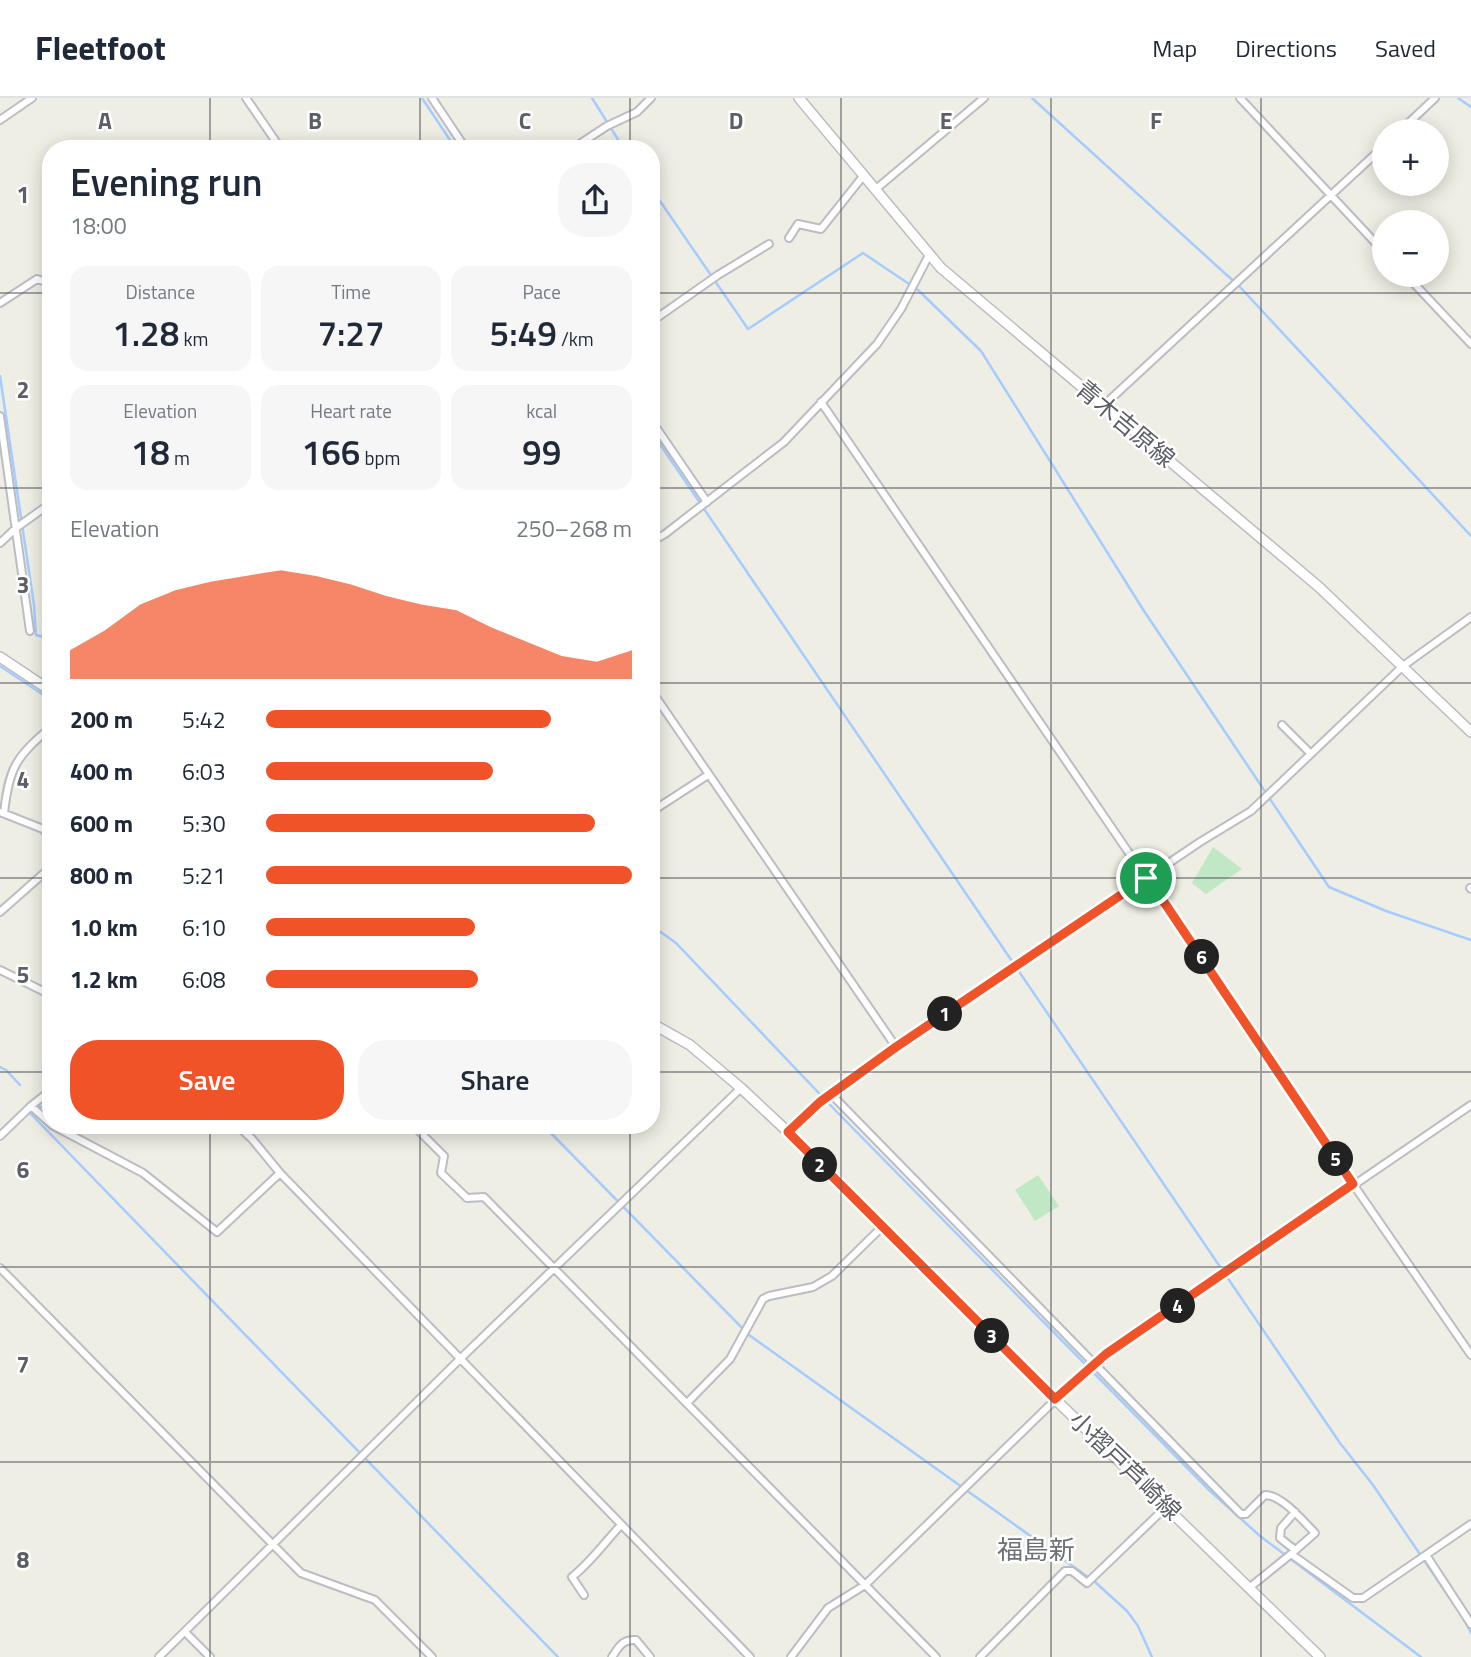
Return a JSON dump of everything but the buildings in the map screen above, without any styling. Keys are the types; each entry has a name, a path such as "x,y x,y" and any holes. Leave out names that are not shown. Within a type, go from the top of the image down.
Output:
{"main road":[{"name":"青木吉原線","path":"799,98 941,268 1319,587 1471,732"},
{"path":"0,657 42,685"},
{"name":"小摺戸芦崎線","path":"660,1028 690,1045 788,1132 1055,1399 1320,1657"}],"street":[{"path":"0,120 32,98"},
{"path":"246,98 275,140"},
{"path":"432,98 460,140"},
{"path":"586,140 637,112 651,98"},
{"path":"876,189 984,98"},
{"path":"1240,98 1372,239"},
{"path":"1413,119 1436,98"},
{"path":"1103,407 1372,157"},
{"path":"789,238 798,224 821,229 864,175"},
{"path":"660,316 718,275 769,244"},
{"path":"660,536 784,442 877,344 901,309 929,255"},
{"path":"0,303 37,279 42,281"},
{"path":"1417,287 1471,344"},
{"path":"821,402 1471,1355"},
{"path":"0,416 30,631"},
{"path":"660,433 707,502"},
{"path":"0,485 10,490"},
{"path":"0,543 16,527 42,509"},
{"path":"788,1132 831,1094 896,1047 1146,878 1251,811 1403,666 1471,617"},
{"path":"660,703 896,1047"},
{"path":"1282,725 1310,753"},
{"path":"42,735 23,751 8,781 2,812 42,829"},
{"path":"660,806 708,775"},
{"path":"0,912 42,875"},
{"path":"0,970 42,991"},
{"path":"159,1657 553,1268 741,1088"},
{"path":"831,1094 1241,1514 1246,1514 1265,1495 1271,1495 1295,1512 1314,1533 1249,1588"},
{"path":"0,1136 42,1097"},
{"path":"31,1105 42,1116"},
{"path":"791,1657 828,1608 865,1585 1092,1364 1471,1105"},
{"path":"68,1134 143,1173 217,1232 279,1173"},
{"path":"245,1134 279,1173 750,1657"},
{"path":"422,1134 444,1156 441,1173 467,1198 484,1197 936,1657"},
{"path":"687,1403 730,1359 763,1299 813,1287 832,1276 882,1227"},
{"path":"0,1268 301,1573 375,1600 432,1657"},
{"path":"979,1657 1065,1571 1072,1572 1087,1583 1166,1507"},
{"path":"1295,1512 1281,1528 1280,1538 1293,1552 1353,1598 1363,1598 1471,1524"},
{"path":"584,1595 572,1577 591,1562 606,1540 621,1525"},
{"path":"1426,1555 1471,1624"},
{"path":"185,1632 210,1657"},
{"path":"612,1657 620,1643 630,1639 636,1640 650,1657"}],"green space":[{"path":"1213,847 1242,869 1206,894 1192,883"},
{"path":"1038,1175 1059,1206 1035,1221 1015,1190"}],"waterway":[{"path":"422,98 450,140"},
{"path":"592,98 618,140"},
{"path":"1032,98 1240,287 1471,536"},
{"path":"1458,98 1471,107"},
{"path":"660,201 748,329 863,253 918,290 981,351 1144,611 1329,887 1386,911 1471,940"},
{"path":"0,376 34,605 36,635 42,637"},
{"path":"660,444 1340,1443 1373,1485 1453,1603"},
{"path":"0,666 42,694"},
{"path":"660,931 676,943 835,1110 1209,1490 1260,1536 1421,1657"},
{"path":"0,1067 20,1085"},
{"path":"30,1113 42,1125"},
{"path":"50,1134 558,1657"},
{"path":"552,1134 749,1335 1095,1582 1127,1611 1138,1626 1152,1657"},
{"path":"1461,1614 1471,1633"}],"district":[{"name":"福島新","path":"1036,1550"}],"route":[{"path":"1146,878 1353,1184 1092,1364 1055,1399 788,1132 820,1102 896,1047 1146,878"}]}
